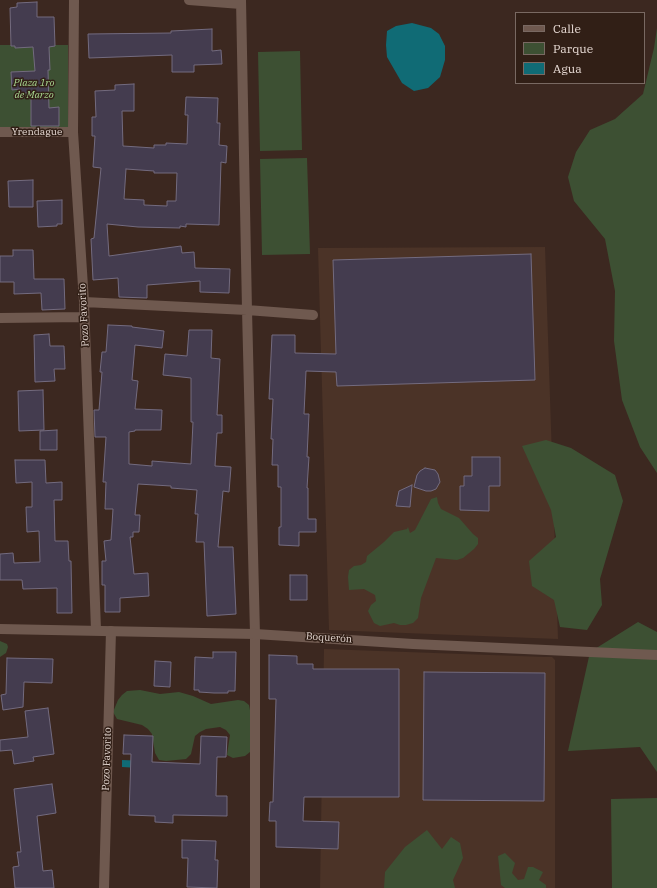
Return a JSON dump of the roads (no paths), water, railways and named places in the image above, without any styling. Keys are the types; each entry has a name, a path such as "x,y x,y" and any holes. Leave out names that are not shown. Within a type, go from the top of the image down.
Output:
{"street":[{"name":"Pozo Favorito","path":"74,0 73,132 84,302 96,630"},
{"path":"189,0 241,2 255,634 255,888"},
{"name":"Yrendague","path":"0,132 73,132"},
{"path":"84,302 247,310 313,315"},
{"path":"0,318 84,317"},
{"name":"Boquerón","path":"0,629 255,634 413,644 657,655"},
{"name":"Pozo Favorito","path":"104,888 111,631"}],"water":[{"path":"412,23 431,28 439,34 445,46 445,60 440,77 428,88 414,91 402,83 387,57 386,45 387,31 396,26"},
{"path":"122,760 147,761 139,768 122,767"}],"park label":[{"name":"Plaza 1ro de Marzo","path":"34,88"}]}
